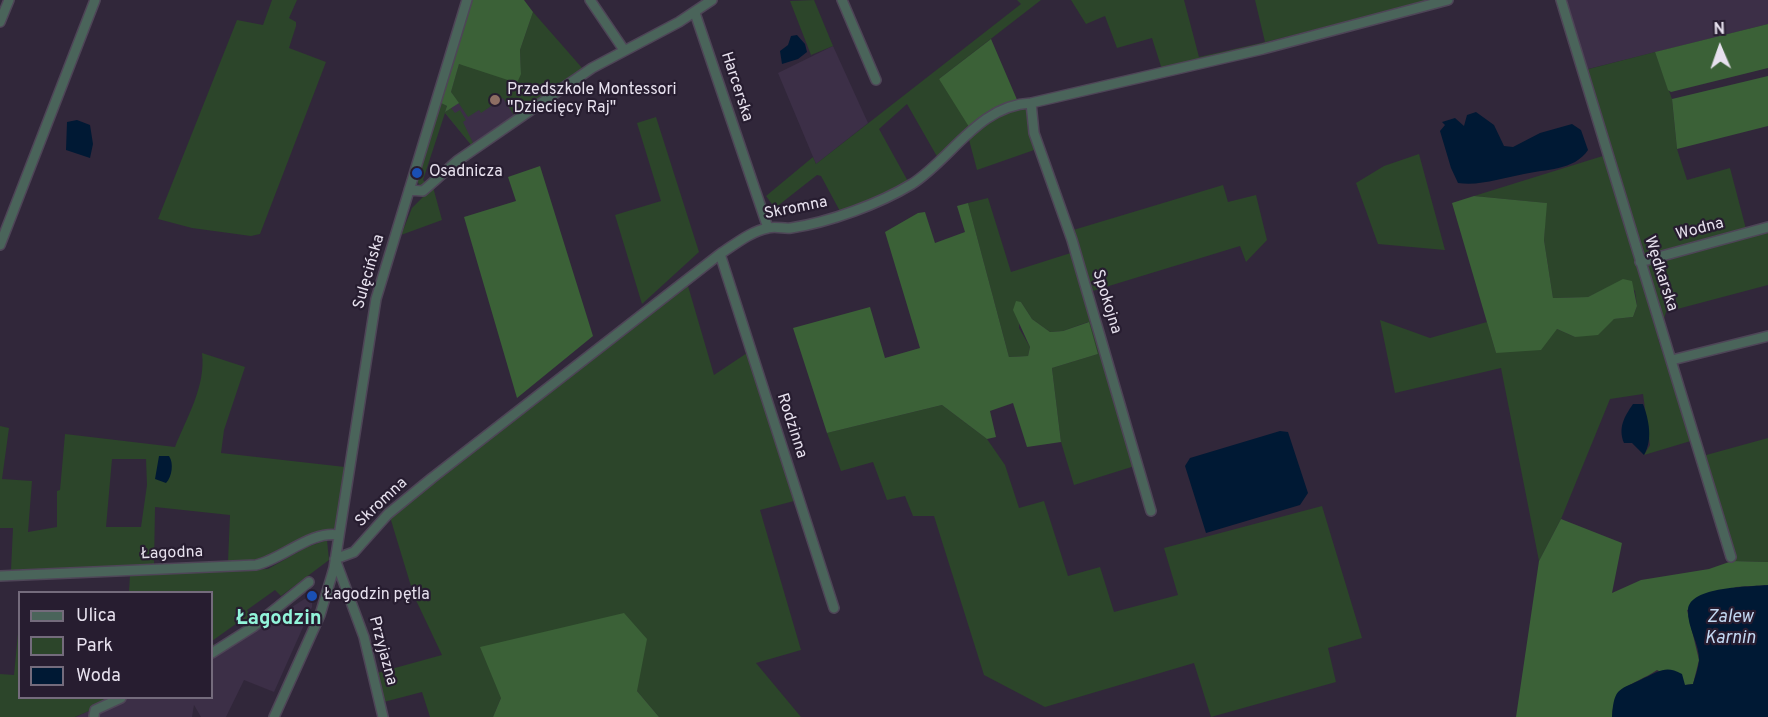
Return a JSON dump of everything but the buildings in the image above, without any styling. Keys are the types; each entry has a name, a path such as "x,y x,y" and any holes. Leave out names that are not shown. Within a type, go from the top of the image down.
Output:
{"street":[{"path":"0,22 9,0"},
{"path":"0,245 95,0"},
{"name":"Sulęcińska","path":"274,717 320,615 327,590 335,560 376,299 467,0"},
{"path":"590,0 606,20 624,50"},
{"path":"409,190 423,191 457,161 592,68 694,13 712,0"},
{"path":"842,0 876,80"},
{"name":"Skromna","path":"335,560 354,552 388,514 432,478 720,254 768,228 789,228 836,217 911,184 998,111 1018,104 1032,103 1263,49 1448,0"},
{"name":"Wędkarska","path":"1561,0 1731,557"},
{"name":"Harcerska","path":"694,13 701,26 747,171 768,228"},
{"name":"Spokojna","path":"1032,103 1034,133 1072,240 1150,511"},
{"name":"Wodna","path":"1641,261 1768,227"},
{"name":"Rodzinna","path":"720,254 834,608"},
{"path":"1672,360 1768,337"},
{"name":"Łagodna","path":"0,576 256,565 279,558 316,538 331,533 339,535"},
{"name":"Przyjazna","path":"335,560 364,638 383,717"},
{"path":"213,652 253,627 309,582"},
{"path":"94,716 95,710 119,699"}],"shaded area":[{"path":"1563,0 1768,0 1768,24 1584,70"},
{"path":"833,46 868,123 816,164 778,73"},
{"name":"Przedszkole Montessori \"Dziecięcy Raj\"","path":"459,64 550,94 472,146 445,113"},
{"path":"306,598 312,602 312,607 274,692 244,680 226,717 201,717 194,705 192,717 75,717 117,699 213,699 213,650 220,653"}],"green space":[{"path":"272,0 297,0 289,18 296,22 296,26 289,48 326,62 260,234 251,236 192,228 158,219 237,20 263,25"},
{"path":"472,0 524,0 533,12 520,50 521,74 517,83 459,64 451,92 459,103 445,112 447,106 441,103"},
{"path":"814,0 833,46 811,55 790,1"},
{"path":"1017,0 1041,0 939,79 1018,102 1027,110 1037,149 977,170 968,136 939,160 907,104 879,129 910,185 842,215 821,176 817,175 775,208 766,196 813,157 816,164 1021,4"},
{"path":"1071,0 1184,0 1199,57 1265,42 1255,0 1432,0 1266,42 1268,51 1164,76 1152,38 1117,48 1105,16 1086,24"},
{"path":"533,12 583,69 515,117 503,98 481,113 479,110 468,117 451,92 459,64 521,74 520,50"},
{"path":"1768,24 1768,68 1671,92 1668,90 1655,52"},
{"path":"991,39 1018,102 971,130 939,79"},
{"path":"1655,52 1672,99 1677,149 1687,180 1730,168 1746,229 1768,223 1768,285 1666,312 1658,339 1694,440 1644,455 1650,445 1643,394 1610,399 1561,519 1539,561 1501,368 1395,393 1380,320 1430,338 1487,322 1496,353 1557,329 1575,337 1614,319 1633,317 1637,306 1635,291 1623,280 1588,297 1553,298 1544,240 1546,203 1474,196 1606,155 1581,71"},
{"path":"1768,76 1768,126 1677,149 1672,99"},
{"path":"441,103 447,106 445,112 451,108 455,113 460,110 466,120 463,122 474,145 472,146 445,113 423,180 427,184 421,187 417,181"},
{"path":"656,117 699,252 642,304 615,215 661,201 637,123"},
{"path":"1419,154 1445,250 1378,244 1356,183 1384,166"},
{"path":"540,166 593,336 517,398 464,217 516,201 508,177"},
{"path":"1223,185 1228,202 1256,195 1267,240 1246,262 1240,246 1086,293 1138,465 1074,485 1061,442 1052,368 1098,354 1088,322 1063,331 1050,332 1032,319 1021,302 1019,328 1030,347 1028,356 1009,357 968,203 988,198 1011,272 1077,251 1070,231"},
{"path":"433,187 442,220 401,235 412,208"},
{"path":"1474,196 1547,203 1544,240 1553,298 1588,297 1623,279 1632,281 1637,306 1633,317 1614,319 1598,335 1575,337 1557,329 1541,350 1496,353 1452,203"},
{"path":"968,203 1009,357 1028,356 1030,347 1013,310 1016,301 1021,302 1032,319 1050,332 1063,331 1089,322 1098,354 1052,368 1061,442 1027,447 1013,403 990,411 996,437 987,439 942,405 827,433 793,328 870,307 885,358 920,348 885,232 918,213 925,212 935,243 965,232 957,206"},
{"path":"688,286 714,375 753,349 794,501 760,510 801,650 756,663 801,717 659,717 637,691 501,698 493,717 430,717 422,692 380,703 373,674 442,655 414,596 390,517"},
{"path":"202,353 245,367 224,430 221,453 345,467 336,528 312,534 268,559 228,562 230,515 155,507 154,565 11,570 13,528 0,528 0,426 9,428 2,479 32,481 28,532 57,527 57,491 60,490 65,434 175,447 195,401","holes":["112,459 146,459 147,485 141,527 106,527"]},
{"path":"942,405 987,439 1005,465 1019,508 1044,501 1068,576 1100,567 1114,612 1178,595 1164,548 1322,506 1362,638 1328,648 1336,682 1211,717 1194,663 1045,707 984,675 934,516 913,516 905,496 887,500 873,462 841,471 827,433"},
{"path":"1768,438 1768,562 1732,561 1699,457"},
{"path":"1561,519 1622,543 1612,593 1641,580 1709,569 1732,561 1768,562 1768,585 1736,587 1687,610 1699,660 1693,684 1685,685 1657,670 1621,691 1612,717 1516,717 1539,561"},
{"path":"327,540 329,560 281,596 275,590 247,610 254,620 245,626 240,621 213,640 213,591 129,591 130,575 268,569 307,547"},
{"path":"624,613 647,639 637,691 659,717 493,717 501,698 480,647"},
{"path":"18,633 18,699 117,699 75,717 0,717 0,674 14,675"}],"water":[{"path":"797,35 805,44 807,52 798,59 782,64 780,51 788,45 791,36"},
{"path":"1476,112 1494,125 1504,146 1513,147 1540,133 1572,124 1581,130 1588,150 1582,157 1567,166 1483,183 1458,183 1440,131 1445,125 1442,122 1455,118 1464,126 1467,115"},
{"path":"77,120 90,125 93,144 90,158 66,150 67,122"},
{"path":"1633,404 1643,404 1647,417 1649,436 1644,455 1632,443 1624,443 1622,438 1623,423"},
{"path":"1280,431 1288,432 1308,493 1300,505 1206,533 1185,466 1190,458"},
{"path":"159,456 169,456 171,462 171,474 166,483 155,479"},
{"name":"Zalew Karnin","path":"1768,585 1768,717 1612,717 1614,699 1620,690 1659,671 1667,669 1676,671 1682,674 1685,685 1693,684 1699,655 1688,610 1691,602 1698,596 1722,589"}],"place":[{"name":"Przedszkole Montessori \"Dziecięcy Raj\"","path":"495,100"},
{"name":"Osadnicza","path":"417,173"},
{"name":"Łagodzin pętla","path":"312,596"}],"district":[{"name":"Łagodzin","path":"279,620"}]}
